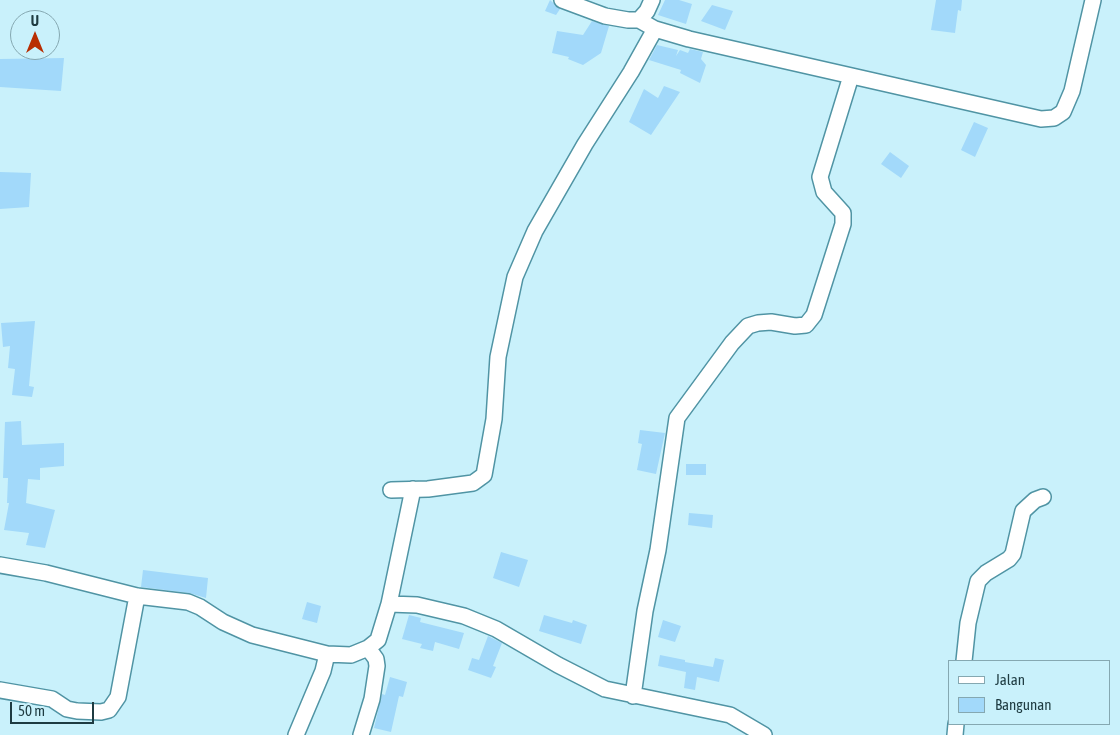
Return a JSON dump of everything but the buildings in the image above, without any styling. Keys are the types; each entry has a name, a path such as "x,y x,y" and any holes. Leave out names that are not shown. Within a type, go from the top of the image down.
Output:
{"street":[{"path":"562,0 605,16 639,20 654,29 1040,119 1054,118 1062,112 1072,91 1093,0"},
{"path":"639,20 647,11 652,0"},
{"path":"390,490 473,483 484,475 494,419 498,357 515,277 535,231 585,144 631,72 654,29"},
{"path":"633,696 645,611 658,550 676,418 732,343 748,326 771,322 795,326 806,325 814,316 843,224 843,213 824,192 820,177 851,76"},
{"path":"0,565 46,573 137,596 188,602 200,607 223,622 252,635 325,662 371,651 378,640 390,604 413,489"},
{"path":"964,660 968,622 978,581 1013,554 1023,511 1035,500 1043,497"},
{"path":"0,690 52,699 67,709 77,711 102,712 109,710 118,697 137,596"},
{"path":"390,604 417,605 464,616 496,629 558,665 605,689 722,713 756,733"},
{"path":"361,735 372,699 376,677 377,663 371,651"},
{"path":"296,735 325,662"}]}
